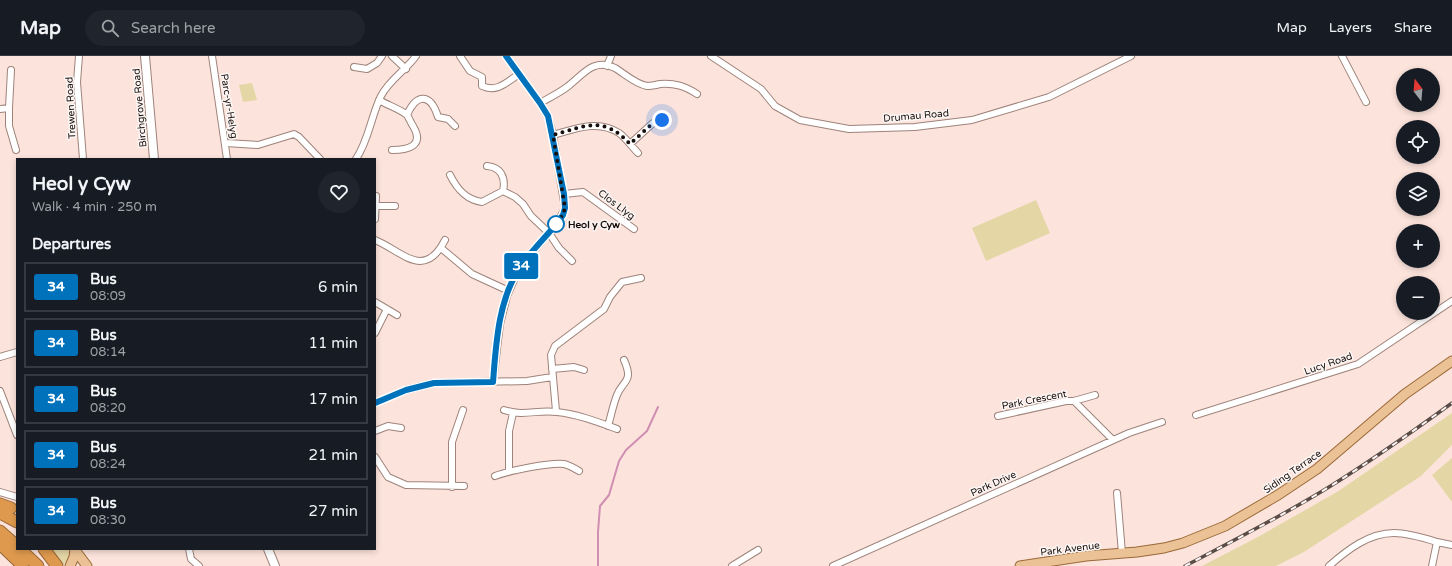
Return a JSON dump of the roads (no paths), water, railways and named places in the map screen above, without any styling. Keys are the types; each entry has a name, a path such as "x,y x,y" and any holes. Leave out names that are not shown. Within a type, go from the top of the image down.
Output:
{"highway":[{"path":"5,509 16,521"},
{"path":"0,530 16,545"},
{"path":"0,544 23,566"},
{"path":"21,550 38,566"},
{"path":"45,550 58,566"}],"main road":[{"name":"Birchgrove Road","path":"145,56 154,158"},
{"name":"Siding Terrace","path":"1122,553 1164,548 1183,543 1225,526 1250,512 1317,469 1406,394 1452,361"},
{"path":"70,566 75,550"},
{"path":"75,550 87,566"},
{"path":"268,550 275,566"},
{"name":"Park Avenue","path":"1020,566 1086,556 1122,553"}],"street":[{"name":"Trewen Road","path":"79,56 77,82 83,158"},
{"name":"Parc-yr-Helyg","path":"212,56 228,158"},
{"path":"354,67 367,70 377,63 382,56"},
{"path":"392,56 406,69"},
{"path":"357,158 366,143 379,100 388,86 406,69 416,56"},
{"path":"460,56 470,71 482,77 482,86 490,90 499,88 519,74"},
{"path":"493,382 500,324 509,291 519,269 563,215 565,208 564,194 548,116 506,56"},
{"path":"607,66 611,56"},
{"name":"Drumau Road","path":"711,56 761,90 776,106 800,120 849,129 915,127 972,120 1049,96 1131,56"},
{"path":"1342,56 1366,102"},
{"path":"540,103 566,88 585,70 595,66 607,66 648,86 672,84 685,86 697,94"},
{"path":"11,70 9,126 16,150"},
{"path":"407,115 411,107 419,99 425,98 433,103 438,117 448,119 455,126"},
{"path":"379,100 407,115 416,132 417,140 414,145 404,150 392,150"},
{"path":"0,109 9,108"},
{"path":"630,144 653,123 662,120"},
{"path":"553,135 591,125 607,126 620,134 638,153"},
{"path":"226,143 258,146 294,134 299,137 319,158"},
{"path":"487,166 496,167 501,172 503,178 502,191"},
{"path":"450,175 454,184 461,192 476,201 482,202 502,191"},
{"path":"502,191 515,197 549,233 559,248 572,261"},
{"name":"Clos Llyg","path":"564,194 583,192 634,229"},
{"path":"376,196 376,206 395,206"},
{"path":"376,241 411,261 427,259 441,248 445,240"},
{"path":"441,248 472,274 509,291"},
{"path":"556,411 551,355 554,346 604,309 610,297 622,282 641,278"},
{"name":"Lucy Road","path":"1196,415 1358,364 1452,302"},
{"path":"376,303 397,315"},
{"path":"376,331 387,309"},
{"path":"0,357 16,352"},
{"path":"608,426 618,393 627,382 627,366 624,360"},
{"path":"552,369 574,367 584,370"},
{"path":"376,402 406,390 434,383 527,381 552,377"},
{"path":"0,392 16,432"},
{"name":"Park Crescent","path":"998,416 1066,401 1074,401 1095,395"},
{"name":"Park Crescent","path":"1074,401 1112,440"},
{"path":"452,486 452,442 463,410"},
{"path":"504,410 524,414 556,411 617,429"},
{"path":"508,471 509,431 513,413"},
{"name":"Park Drive","path":"833,566 1112,440 1162,422"},
{"path":"376,431 388,426 401,428"},
{"path":"376,459 388,476 406,485 464,486"},
{"path":"495,476 508,471 557,464 566,464 579,471"},
{"path":"0,492 16,497"},
{"path":"1117,492 1122,553"},
{"path":"1329,566 1348,550 1380,534 1396,533 1452,545"},
{"path":"1432,566 1437,542"},
{"path":"189,550 190,558 199,566"},
{"path":"732,566 758,550"}],"waterway":[{"path":"598,566 600,506 609,495 619,461 626,450 647,431 658,407"}],"railway":[{"path":"1185,566 1311,498 1360,467 1452,403"}],"place":[{"name":"Heol y Cyw","path":"556,224"}]}
